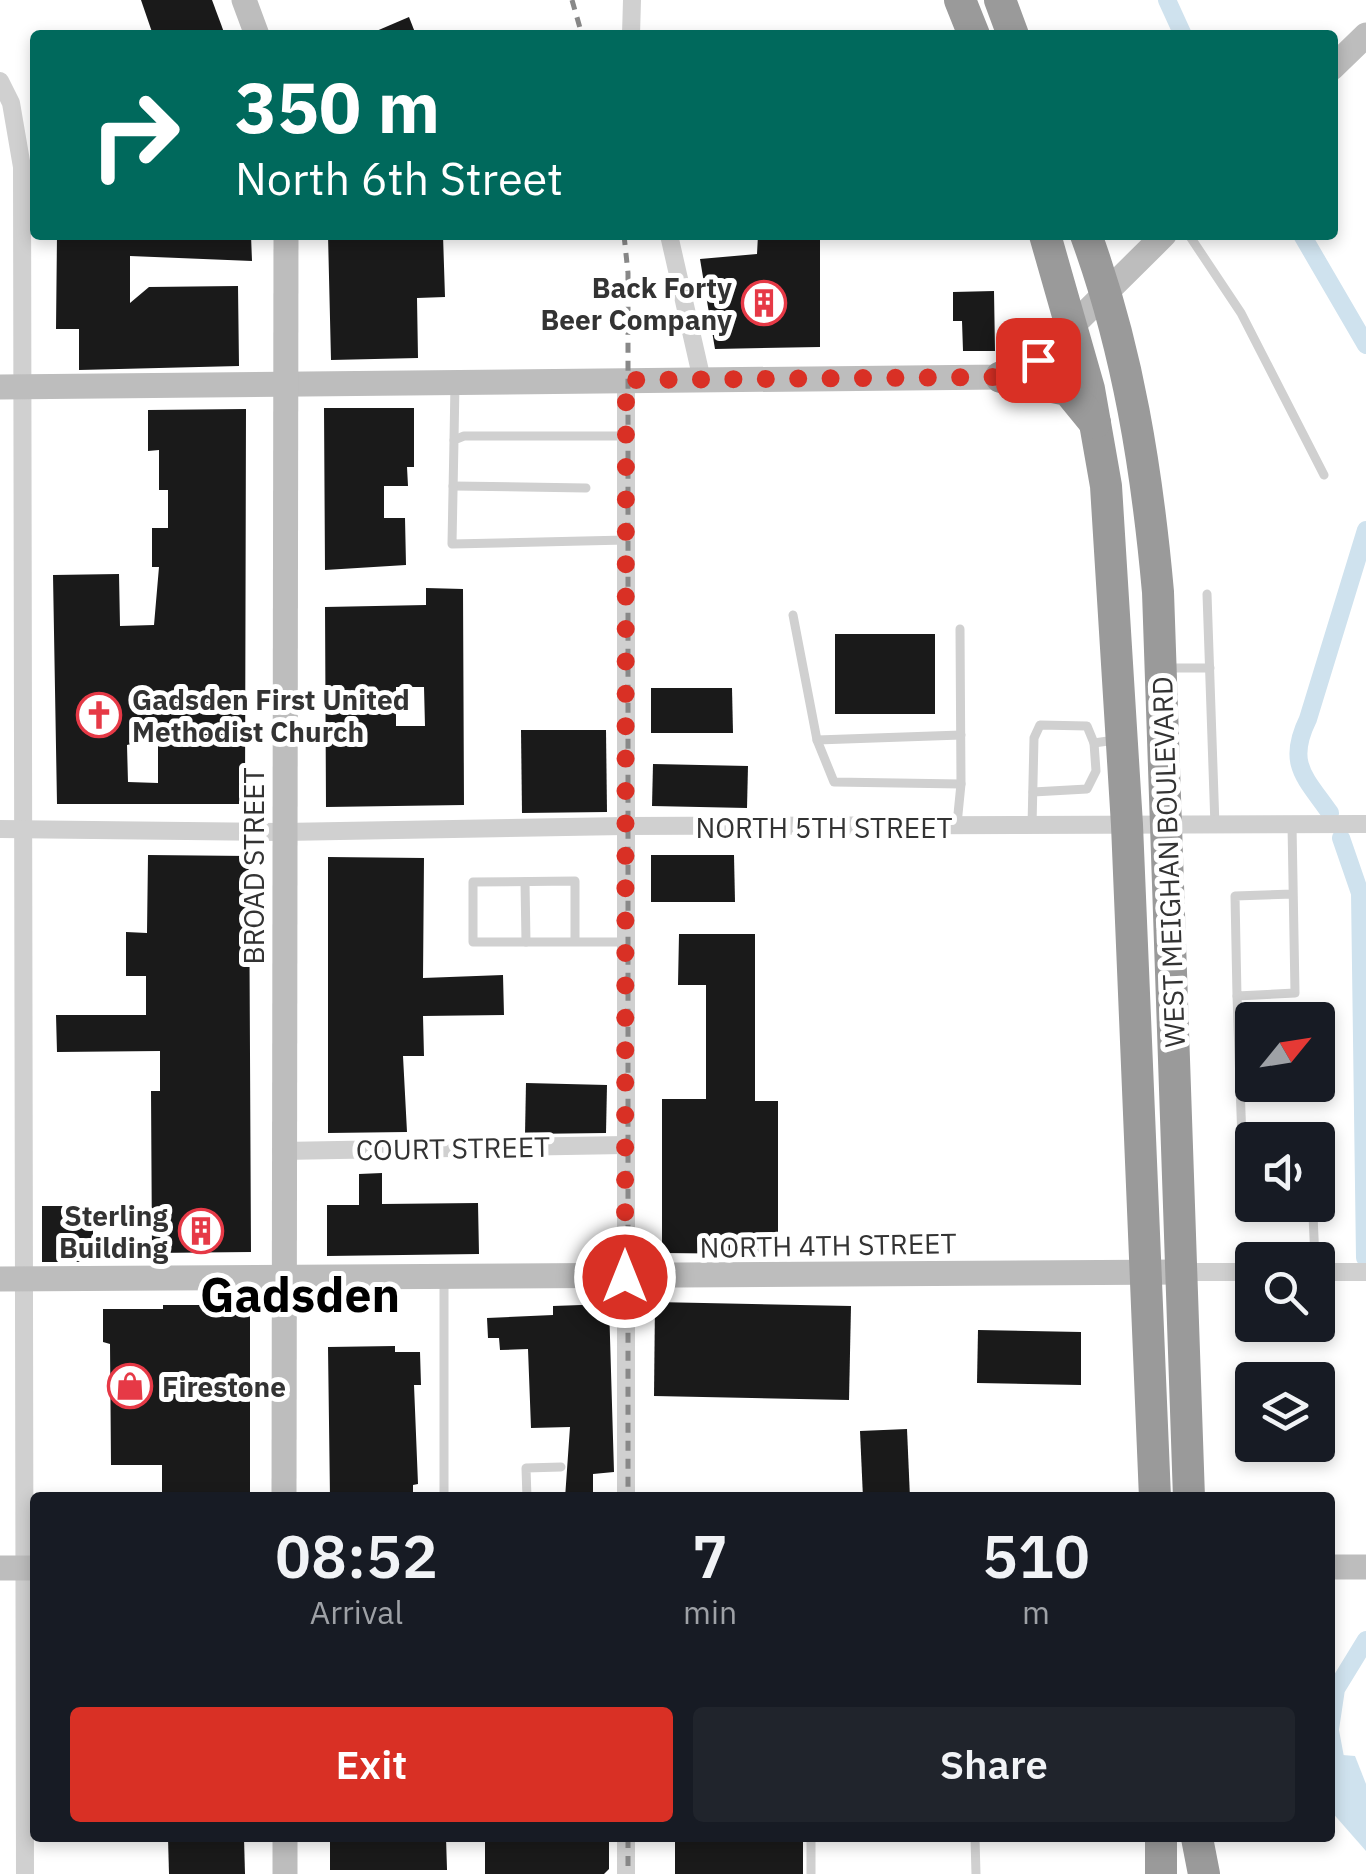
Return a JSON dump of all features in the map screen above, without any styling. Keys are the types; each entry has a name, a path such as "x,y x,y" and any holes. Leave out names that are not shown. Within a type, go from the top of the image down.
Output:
{"highway":[{"name":"WEST MEIGHAN BOULEVARD","path":"1046,240 1072,327 1106,486 1108,741 1127,825 1155,1492"},
{"name":"WEST MEIGHAN BOULEVARD","path":"1088,240 1107,293 1147,486 1168,826 1189,1492"},
{"path":"1001,377 1068,390 1095,423"},
{"path":"1161,1842 1161,1874"},
{"path":"1196,1842 1196,1874"},
{"path":"1197,1842 1204,1874"}],"street":[{"path":"244,0 256,30"},
{"path":"632,0 632,30"},
{"path":"1338,62 1366,35"},
{"path":"0,82 14,114 22,167 12,387 23,829 12,1279 30,1553"},
{"name":"BROAD STREET","path":"284,1492 281,1151 286,240"},
{"path":"670,240 702,380"},
{"path":"12,387 285,381 1001,377 1038,360 1159,240"},
{"path":"626,380 626,1492"},
{"name":"NORTH 5TH STREET","path":"0,829 283,832 624,826 1366,824"},
{"name":"COURT STREET","path":"281,1151 625,1145"},
{"name":"NORTH 4TH STREET","path":"12,1279 1235,1272"},
{"path":"1335,1272 1366,1272"},
{"path":"1335,1567 1366,1567"},
{"path":"0,1568 30,1568"},
{"path":"25,1874 30,1619"},
{"path":"285,1842 285,1874"},
{"path":"626,1842 626,1874"}],"lane":[{"path":"968,19 1005,15"},
{"path":"1192,240 1242,313 1324,475"},
{"path":"454,381 452,544 626,540"},
{"path":"454,440 464,436 626,436"},
{"path":"453,486 586,488"},
{"path":"1208,594 1215,826"},
{"path":"793,615 817,740 830,776 842,784 961,784"},
{"path":"956,826 961,784 960,628"},
{"path":"1161,668 1210,668"},
{"path":"1032,826 1034,738 1040,725 1087,726 1108,741 1087,789 1033,792"},
{"path":"817,740 961,735"},
{"path":"1237,996 1295,993 1292,825"},
{"path":"575,942 575,882 473,882 473,942 575,942 624,942"},
{"path":"525,882 526,942"},
{"path":"1245,1122 1235,896 1293,894"},
{"path":"444,1276 444,1492"},
{"path":"526,1492 526,1468 561,1468"},
{"path":"811,1842 812,1874"},
{"path":"975,1842 976,1874"}],"water":[{"path":"1335,1754 1355,1756 1366,1784 1366,1851 1335,1816"}],"building":[{"path":"141,0 212,0 223,30 151,30"},
{"path":"409,17 414,30 379,30"},
{"path":"57,240 251,240 252,261 130,256 130,303 149,287 238,286 239,366 79,370 79,329 56,329"},
{"path":"328,240 443,240 445,297 417,298 418,358 331,360"},
{"name":"Back Forty Beer Company","path":"758,240 820,240 820,347 715,349 700,259 757,254"},
{"path":"994,291 995,351 963,351 962,321 953,321 953,292"},
{"path":"324,408 414,408 414,467 407,467 408,486 384,486 384,518 405,518 406,565 325,570"},
{"path":"246,409 245,804 57,804 53,575 119,574 120,626 154,625 159,567 152,567 152,528 168,528 168,490 159,490 159,450 148,451 148,410","holes":["158,737 158,783 128,782 127,745"]},
{"path":"426,588 463,589 464,805 326,807 325,607 426,605","holes":["396,687 424,687 425,726 396,726"]},
{"path":"835,634 935,634 935,714 835,714"},
{"path":"651,688 732,688 733,733 651,733"},
{"path":"521,730 606,730 607,812 522,813"},
{"path":"653,764 748,766 747,808 652,806"},
{"path":"148,855 249,856 251,1252 152,1253 151,1091 160,1091 160,1051 57,1052 56,1015 146,1015 146,976 126,976 126,932 147,933"},
{"path":"651,855 734,855 735,902 651,902"},
{"path":"328,857 424,858 423,978 503,975 504,1015 423,1016 424,1056 403,1056 407,1132 328,1133"},
{"path":"679,934 755,934 755,1101 778,1101 778,1254 662,1253 662,1099 706,1099 706,985 678,985"},
{"path":"526,1083 607,1085 606,1133 525,1134"},
{"path":"382,1173 382,1204 478,1203 479,1254 327,1256 327,1205 359,1205 359,1174"},
{"path":"42,1206 93,1206 93,1262 42,1262"},
{"path":"655,1302 851,1306 849,1400 654,1396"},
{"path":"609,1304 614,1472 593,1474 593,1492 565,1492 570,1427 531,1428 528,1349 500,1350 499,1338 488,1338 487,1318 553,1315 553,1306"},
{"path":"163,1305 250,1305 250,1492 162,1492 162,1465 111,1465 110,1344 103,1342 103,1309 163,1309"},
{"path":"978,1330 1081,1332 1081,1385 977,1383"},
{"path":"395,1346 395,1352 420,1352 421,1385 414,1385 418,1484 413,1485 413,1492 330,1492 328,1347"},
{"path":"907,1429 910,1492 863,1492 860,1431"},
{"path":"168,1842 244,1842 245,1874 169,1874"},
{"path":"330,1842 446,1842 447,1870 330,1870"},
{"path":"485,1842 609,1842 609,1869 604,1874 485,1874"},
{"path":"675,1842 803,1842 803,1874 675,1874"}],"waterway":[{"path":"1167,0 1181,30"},
{"path":"1305,240 1366,345"},
{"path":"1330,813 1301,769 1299,748 1366,530"},
{"path":"1341,838 1360,893 1365,1258"},
{"path":"1335,1696 1366,1640"},
{"path":"1335,1758 1338,1774"}],"railway":[{"path":"572,0 581,30"},
{"path":"625,240 628,273 628,1492"},
{"path":"628,1842 628,1874"}],"place":[{"name":"Back Forty Beer Company","path":"764,303"},
{"name":"Gadsden First United Methodist Church","path":"99,715"},
{"name":"Sterling Building","path":"201,1231"},
{"name":"Firestone","path":"130,1386"}],"district":[{"name":"Gadsden","path":"300,1294"}],"route":[{"path":"625,1277 626,380 1001,377 1038,360"}]}
